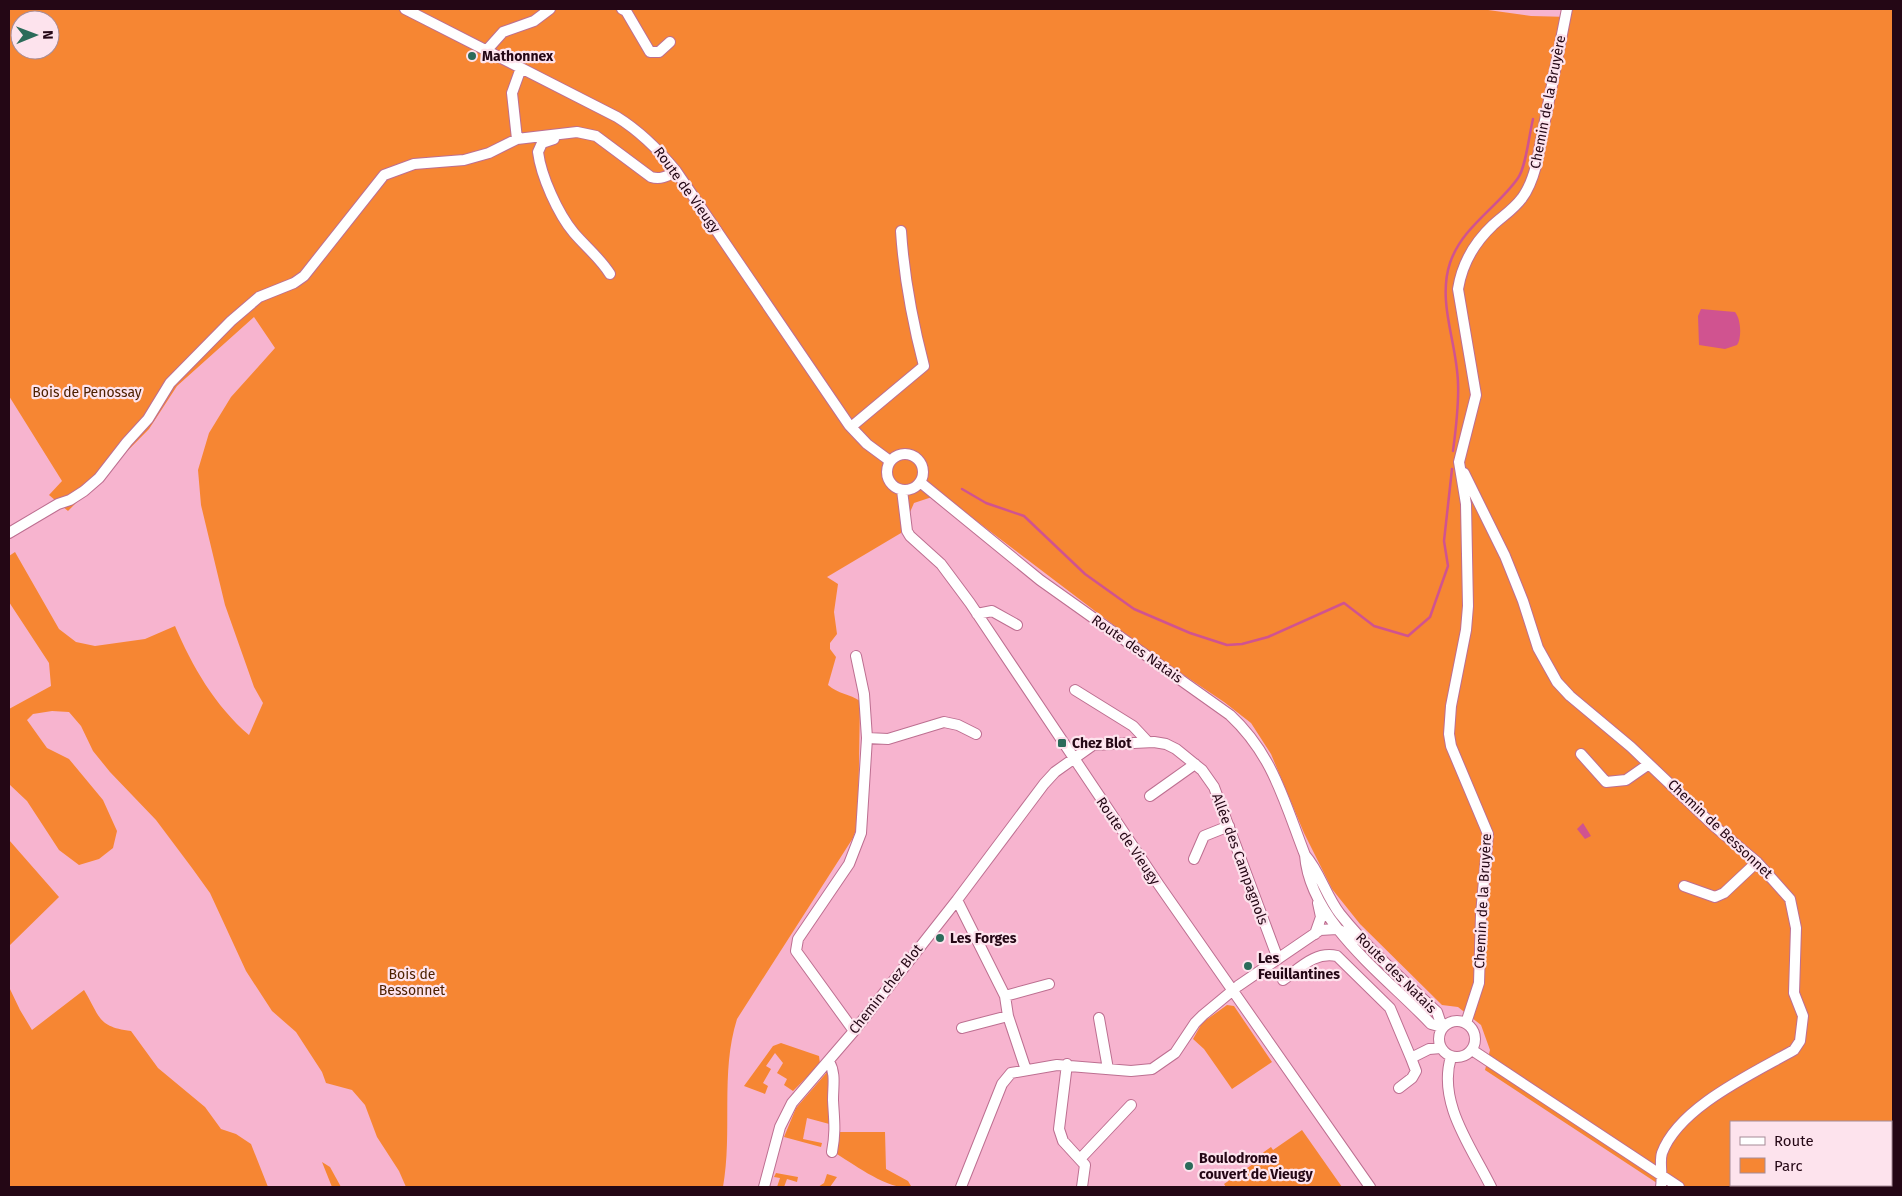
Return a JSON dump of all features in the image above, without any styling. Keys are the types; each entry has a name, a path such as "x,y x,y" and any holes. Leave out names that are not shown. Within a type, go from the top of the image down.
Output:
{"street":[{"name":"Route de Vieugy","path":"405,9 616,117 640,131 654,144 676,171 851,427 867,444 890,461"},
{"path":"486,51 504,32 534,21 550,9"},
{"path":"622,9 626,12 650,52 659,52 670,42"},
{"name":"Chemin de la Bruyère","path":"1466,1023 1479,983 1481,915 1488,834 1451,746 1449,734 1451,706 1466,630 1468,606 1466,504 1460,462 1476,395 1458,290 1460,274 1474,246 1493,225 1514,208 1532,181 1566,9"},
{"path":"518,140 512,93 521,68"},
{"path":"9,533 58,504 77,496 99,478 148,419 170,383 259,297 294,283 304,276 384,175 414,164 474,158 518,140 577,132 587,133 603,141 651,177 658,179 676,171"},
{"path":"587,133 542,143 539,146 539,159 556,204 574,232 602,262 610,274"},
{"path":"851,427 924,366 911,316 904,276 901,231"},
{"path":"901,454 914,456 923,468 920,482 911,489 902,490 892,484 888,478 887,471 890,461 901,454"},
{"name":"Chemin de Bessonnet","path":"1460,462 1505,556 1523,601 1538,648 1557,682 1570,696 1649,764 1714,826 1757,862 1790,899 1795,916 1794,993 1803,1016 1800,1042 1794,1050 1698,1108 1681,1122 1662,1154 1662,1182"},
{"name":"Route des Natais","path":"920,482 1040,580 1230,715 1248,731 1262,750 1277,781 1305,854 1306,867 1315,893 1337,929 1431,1024 1442,1027"},
{"name":"Route de Vieugy","path":"902,490 907,531 940,564 977,614 1072,759 1232,992 1370,1187"},
{"path":"977,614 992,611 1017,625"},
{"path":"854,1031 796,951 798,939 849,864 862,834 867,738 864,694 856,656"},
{"path":"1075,690 1133,726 1148,742"},
{"path":"867,738 894,737 944,722 958,725 976,734"},
{"name":"Allée des Campagnols","path":"1072,759 1098,744 1148,742 1171,746 1195,764 1212,783 1278,959"},
{"path":"1581,754 1606,782 1626,780 1649,764"},
{"name":"Chemin chez Blot","path":"764,1187 776,1138 792,1103 854,1031 957,900 1044,784 1055,772 1072,759"},
{"path":"1150,796 1195,764"},
{"path":"1194,859 1204,836 1229,826"},
{"name":"Route des Natais","path":"1305,854 1312,862 1339,912 1363,942 1438,1012 1442,1027"},
{"path":"1684,886 1715,898 1724,893 1757,862"},
{"path":"1315,893 1321,917 1315,934"},
{"path":"957,900 1004,996 1008,1016 1026,1070"},
{"path":"961,1187 1002,1084 1011,1074 1067,1064 1143,1071 1160,1065 1175,1053 1194,1022 1232,992 1320,930 1337,929 1363,942"},
{"path":"1283,980 1315,957 1327,954 1337,956 1390,1008 1416,1071 1412,1078 1399,1088"},
{"path":"1004,996 1049,984"},
{"path":"962,1028 1008,1016"},
{"path":"1099,1018 1108,1069"},
{"path":"1453,1021 1466,1023 1474,1032 1475,1038 1472,1050 1462,1057 1451,1057 1440,1048 1439,1034 1442,1027 1453,1021"},
{"path":"1411,1058 1429,1050 1440,1048"},
{"path":"1472,1050 1662,1182 1678,1187"},
{"path":"1451,1057 1448,1066 1448,1088 1453,1112 1491,1187"},
{"path":"829,1061 834,1072 833,1100 836,1128 832,1152"},
{"path":"1067,1064 1059,1129 1063,1142 1080,1159 1085,1170 1082,1187"},
{"path":"1080,1159 1131,1105"}],"green space":[{"path":"9,9 1481,9 1531,16 1570,17 1572,9 1893,9 1893,1187 1663,1187 1485,1070 1490,1050 1481,1025 1458,1007 1442,1005 1360,924 1332,889 1304,833 1271,754 1251,723 1224,702 1145,649 941,494 914,503 901,533 827,577 838,584 834,612 837,634 830,643 830,649 836,657 828,685 860,701 858,824 853,838 737,1019 729,1060 727,1145 723,1187 406,1187 399,1171 377,1137 365,1105 352,1090 326,1083 322,1072 296,1032 272,1011 246,971 210,893 156,820 110,772 93,751 81,726 69,712 52,711 33,714 27,720 47,748 69,759 103,800 117,831 113,848 99,859 79,865 59,850 27,801 9,784 9,709 51,686 49,663 9,602 9,556 15,552 59,629 76,642 95,646 145,639 175,626 189,656 206,685 225,711 249,735 263,703 254,687 225,605 201,505 198,470 209,433 231,397 275,348 254,317 177,386 149,429 68,511 49,495 62,481 9,396"},
{"path":"9,840 59,897 9,946"},
{"path":"9,987 32,1030 84,990 105,1023 112,1027 131,1031 158,1068 205,1107 221,1129 236,1134 251,1144 268,1187 9,1187"},
{"path":"1227,1005 1234,1006 1272,1062 1232,1089 1204,1049 1193,1039 1202,1023"},
{"path":"781,1043 819,1056 820,1064 793,1091 784,1085 787,1079 777,1073 783,1063 775,1053 766,1066 771,1069 763,1083 768,1086 765,1094 744,1086 773,1046"},
{"path":"828,1071 833,1125 807,1118 803,1139 822,1143 821,1147 784,1137 796,1108"},
{"path":"1302,1130 1342,1187 1226,1187 1224,1184 1253,1164 1251,1161 1271,1147 1273,1150"},
{"path":"839,1132 885,1132 886,1169 908,1181 911,1186 903,1187 883,1181 835,1153"},
{"path":"322,1162 330,1167 341,1187 332,1187"},
{"path":"776,1173 798,1177 797,1182 787,1179 784,1187 777,1187 780,1178 774,1177"},
{"path":"827,1174 837,1177 830,1187 818,1187 824,1183"}],"shaded area":[{"path":"1701,309 1735,312 1739,319 1740,328 1740,338 1737,345 1725,349 1699,345 1698,316"},
{"path":"1583,823 1591,836 1585,839 1577,829"}],"waterway":[{"path":"1453,451 1458,392 1457,368 1446,293 1450,263 1463,239 1510,189 1521,173 1533,119"},
{"path":"962,489 986,503 1024,516 1085,574 1134,609 1190,633 1227,645 1242,644 1268,637 1344,603 1374,626 1408,636 1430,617 1448,566 1444,541 1452,469"}],"place":[{"name":"Mathonnex","path":"472,56"},
{"name":"Chez Blot","path":"1062,743"},
{"name":"Les Forges","path":"940,938"},
{"name":"Les Feuillantines","path":"1248,966"},
{"name":"Boulodrome couvert de Vieugy","path":"1189,1166"}],"park label":[{"name":"Bois de Penossay","path":"87,392"},
{"name":"Bois de Bessonnet","path":"412,982"}]}
